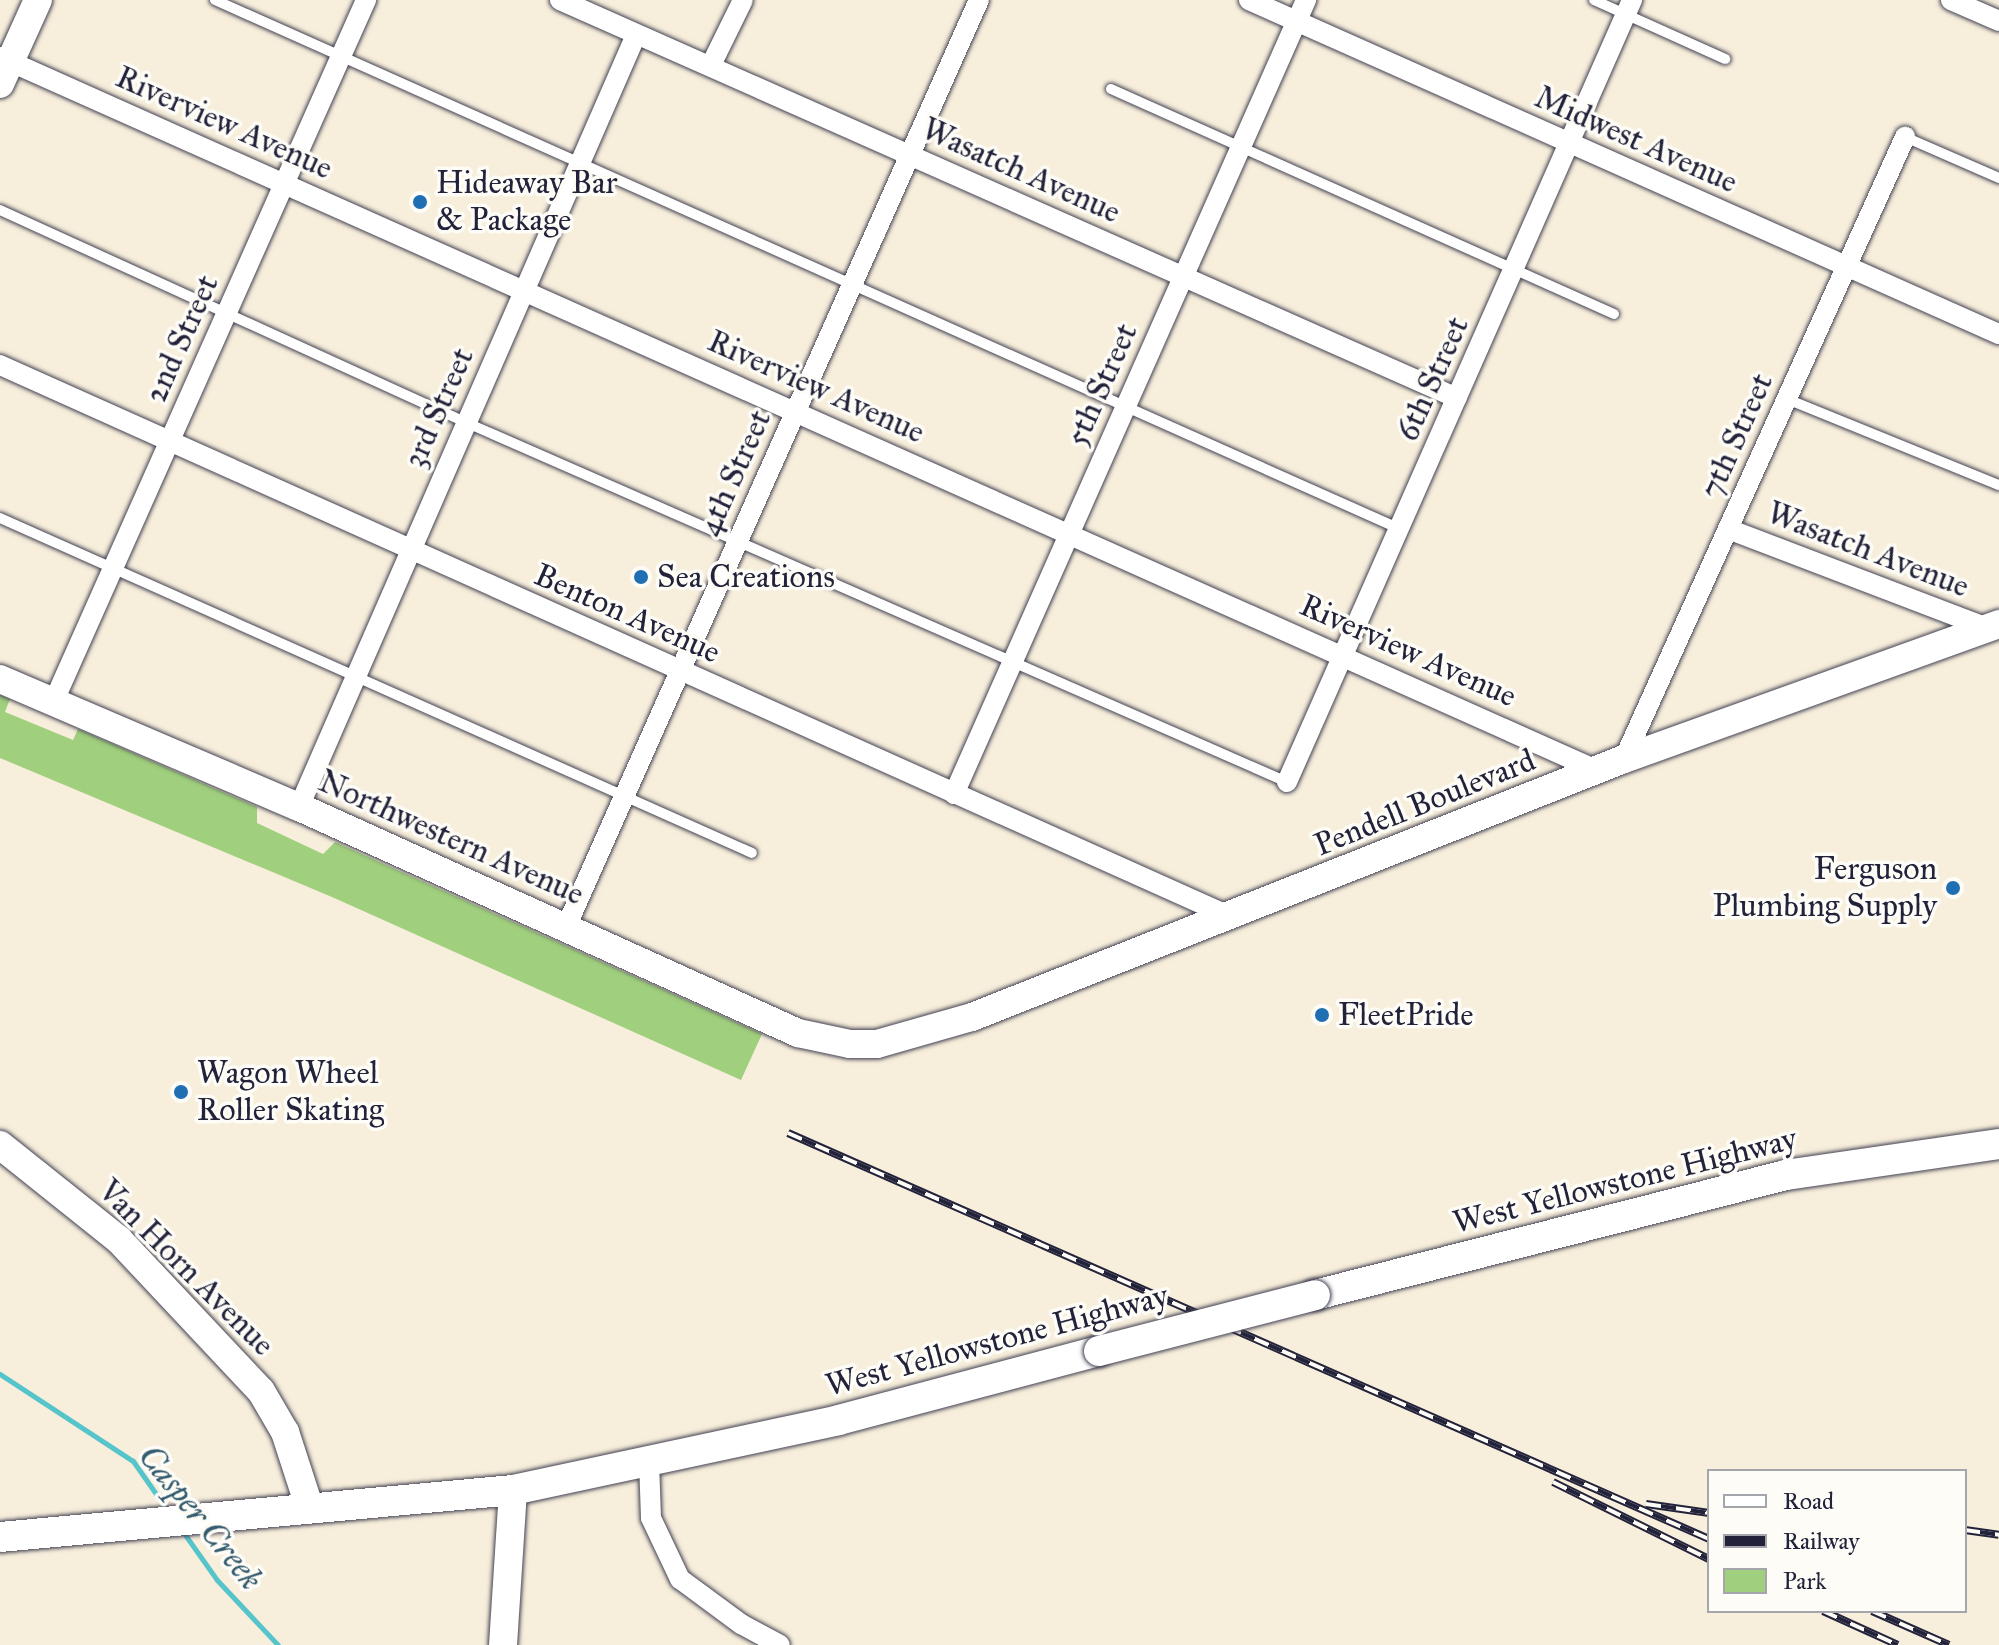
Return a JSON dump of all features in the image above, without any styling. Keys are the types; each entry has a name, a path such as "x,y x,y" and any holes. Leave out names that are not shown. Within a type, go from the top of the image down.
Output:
{"main road":[{"name":"West Yellowstone Highway","path":"0,1537 513,1490 839,1420 1786,1175 1999,1144"}],"street":[{"path":"3,67 38,0"},
{"name":"2nd Street","path":"53,703 366,0"},
{"name":"Wasatch Avenue","path":"560,0 1457,398"},
{"path":"711,65 743,0"},
{"name":"4th Street","path":"566,927 979,0"},
{"name":"Midwest Avenue","path":"1249,0 1999,334"},
{"name":"5th Street","path":"954,794 1306,0"},
{"path":"1951,0 1999,21"},
{"name":"6th Street","path":"1287,782 1629,7"},
{"name":"3rd Street","path":"299,807 636,35"},
{"name":"Riverview Avenue","path":"3,67 285,183 1596,770"},
{"name":"7th Street","path":"1624,759 1905,137"},
{"name":"Benton Avenue","path":"0,365 1231,917"},
{"name":"Wasatch Avenue","path":"1728,529 1993,626"},
{"name":"Pendell Boulevard","path":"877,1044 927,1034 1231,917 1624,759 1993,626"},
{"name":"Northwestern Avenue","path":"0,679 299,807 798,1033 850,1044 877,1044"},
{"name":"Van Horn Avenue","path":"0,1145 119,1240 261,1391 285,1432 310,1509"},
{"path":"649,1461 651,1518 680,1579 741,1624 780,1645"},
{"path":"503,1645 513,1490"}],"lane":[{"path":"215,0 1400,529"},
{"path":"1594,0 1629,7 1725,59"},
{"path":"1111,89 1614,314"},
{"path":"1905,137 1999,178"},
{"path":"0,210 465,422 739,538 1287,782"},
{"path":"1787,399 1999,485"},
{"path":"0,518 626,793 752,853"}],"green space":[{"path":"0,695 10,699 5,712 73,740 78,729 257,807 257,823 323,854 335,842 762,1034 741,1080 332,897 0,758"}],"waterway":[{"name":"Casper Creek","path":"0,1374 133,1461 168,1511"},
{"name":"Casper Creek","path":"181,1529 217,1580 278,1645"}],"railway":[{"path":"788,1133 1707,1538"},
{"path":"1553,1482 1707,1558"},
{"path":"1646,1504 1707,1513"},
{"path":"1967,1530 1999,1535"},
{"path":"1827,1613 1898,1645"},
{"path":"1877,1613 1949,1645"}],"place":[{"name":"Hideaway Bar & Package","path":"420,202"},
{"name":"Sea Creations","path":"641,577"},
{"name":"Ferguson Plumbing Supply","path":"1953,888"},
{"name":"FleetPride","path":"1322,1015"},
{"name":"Wagon Wheel Roller Skating","path":"181,1092"}]}
